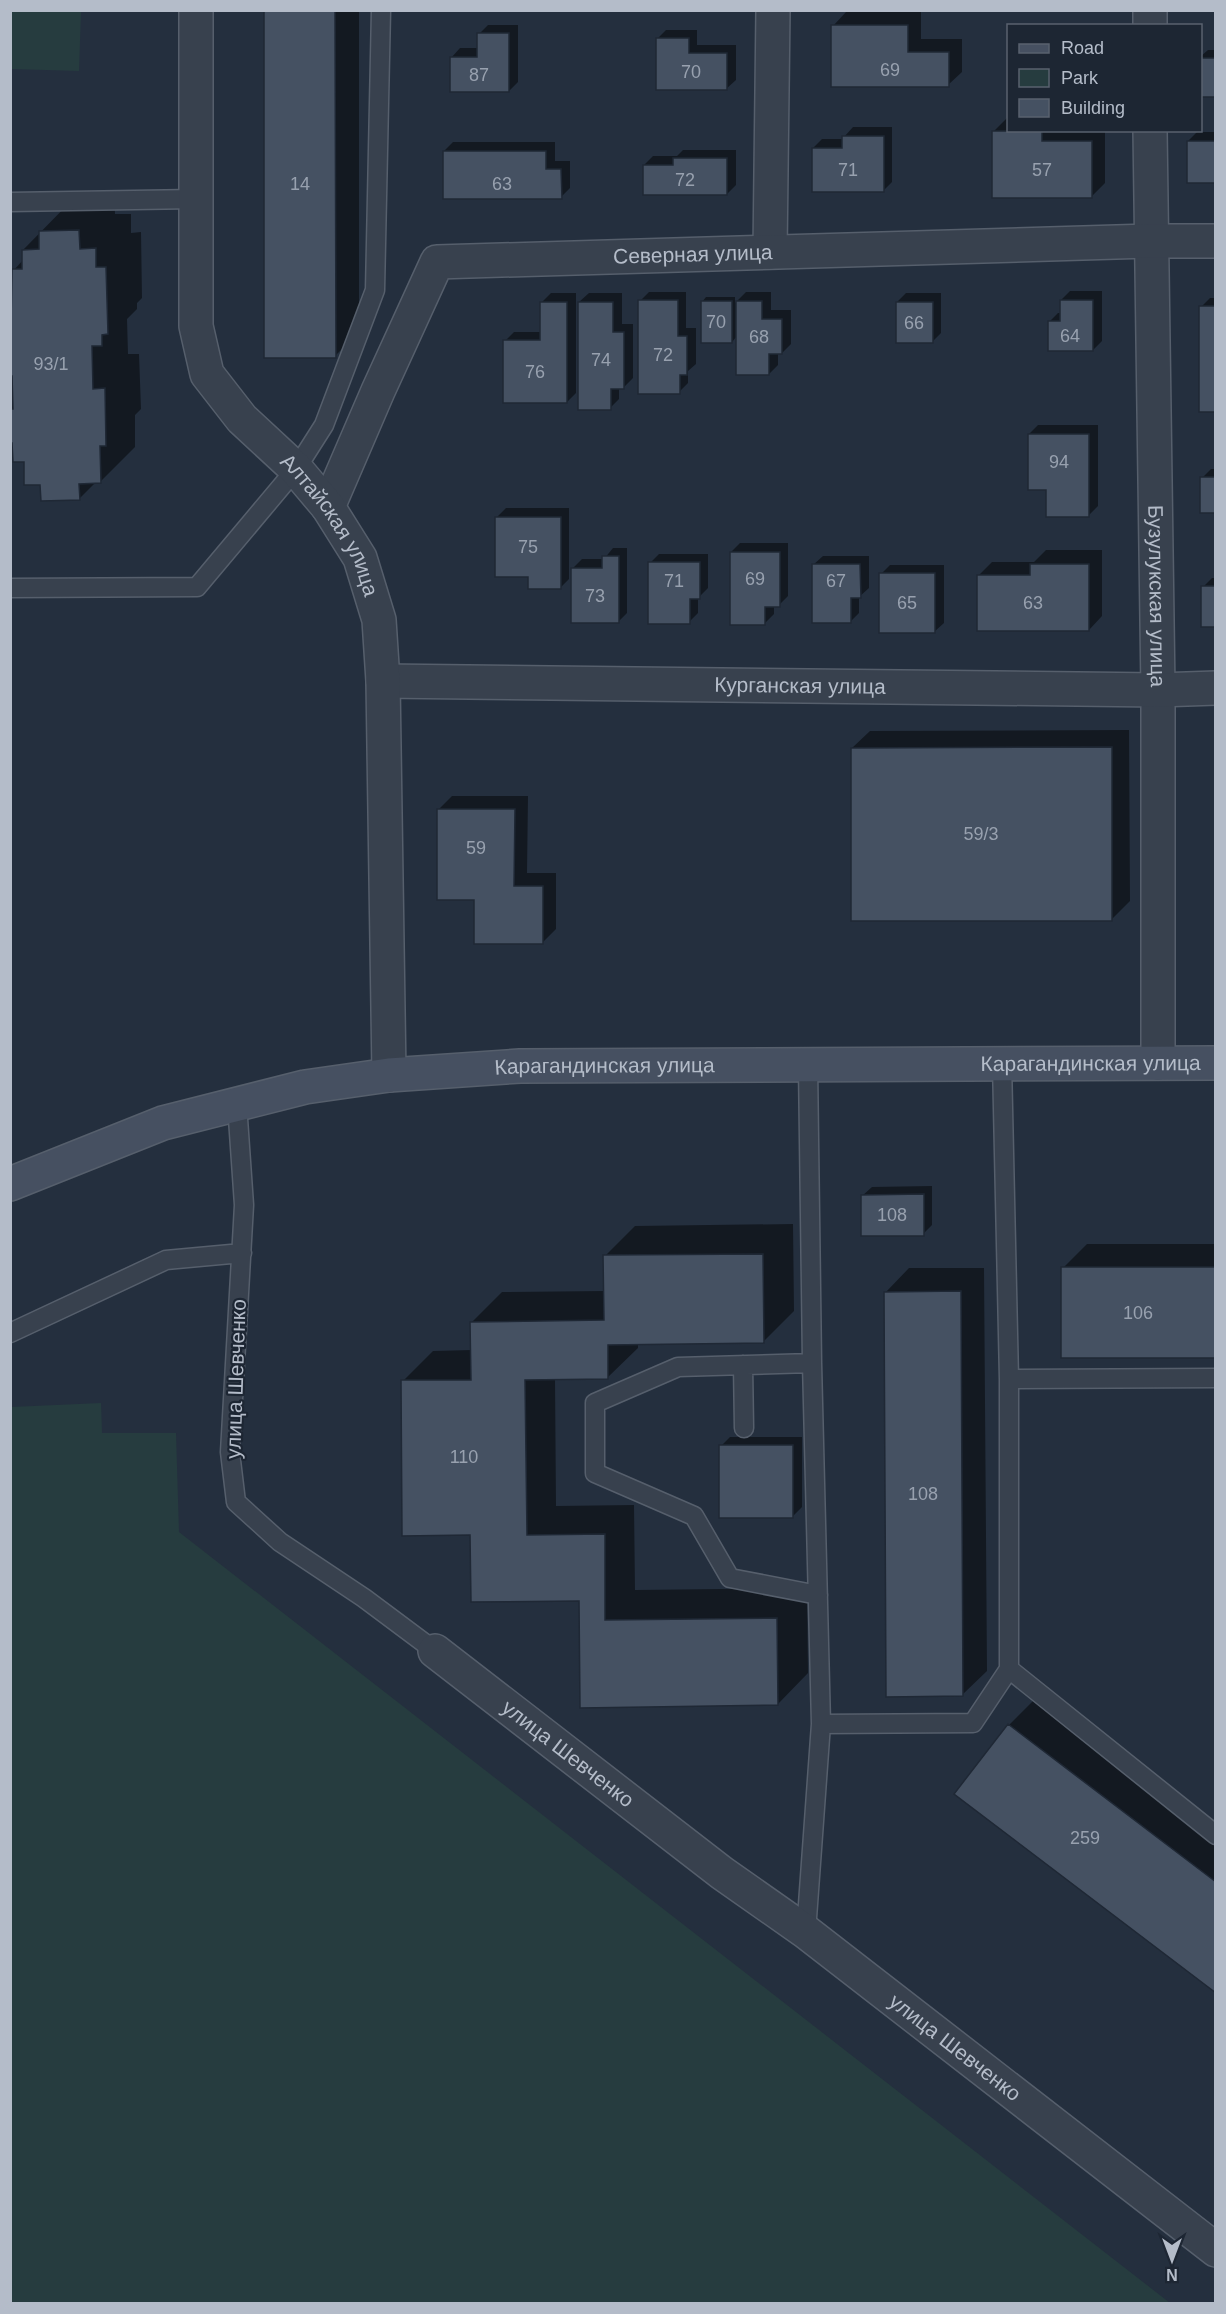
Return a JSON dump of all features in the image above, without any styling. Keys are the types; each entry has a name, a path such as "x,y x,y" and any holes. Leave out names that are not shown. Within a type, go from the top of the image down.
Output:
{"main road":[{"name":"Карагандинская улица","path":"10,1184 163,1123 305,1087 389,1075 520,1066 1215,1063"}],"street":[{"name":"Алтайская улица","path":"196,10 196,326 207,374 242,419 296,469 328,507 360,558 379,620 383,681 389,1075"},
{"path":"770,252 773,10"},
{"name":"Бузулукская улица","path":"1150,132 1158,690 1158,1064"},
{"name":"Северная улица","path":"328,507 437,262 1215,241"},
{"name":"Курганская улица","path":"383,681 1158,690 1215,688"},
{"name":"улица Шевченко","path":"435,1651 713,1866 806,1932 1215,2250"}],"lane":[{"path":"10,588 197,587 296,469 324,425 375,290 381,10"},
{"path":"10,202 195,199"},
{"path":"821,1724 973,1723 1009,1669 1009,1379 1002,1063"},
{"path":"806,1932 821,1724 812,1363 808,1065"},
{"name":"улица Шевченко","path":"237,1104 244,1205 230,1452 236,1502 280,1542 364,1598 435,1651"},
{"path":"10,1333 166,1260 242,1253"},
{"path":"812,1363 678,1367 595,1403 595,1473 694,1516 730,1578 818,1595"},
{"path":"743,1365 744,1428"},
{"path":"1009,1379 1215,1378"},
{"path":"1009,1669 1215,1835"}],"green space":[{"path":"11,10 81,11 79,71 11,69"},
{"path":"101,1403 102,1433 176,1433 179,1532 1170,2303 11,2303 11,1407"}],"building":[{"path":"264,10 335,10 336,358 264,358"},
{"path":"831,25 908,25 908,52 949,52 949,87 831,87"},
{"path":"477,33 509,33 509,92 450,92 450,57 477,57"},
{"path":"656,38 689,38 689,53 727,53 727,90 656,90"},
{"path":"1202,58 1216,58 1216,97 1202,97"},
{"path":"992,131 1042,132 1042,141 1092,141 1092,198 992,198"},
{"path":"842,136 884,136 884,192 812,192 812,148 842,148"},
{"path":"1187,141 1216,141 1216,183 1187,183"},
{"path":"443,151 546,151 546,169 561,169 562,199 443,199"},
{"path":"673,158 727,158 727,195 643,195 643,165 673,165"},
{"path":"79,230 80,249 96,248 96,267 106,267 108,334 102,335 102,346 92,346 93,389 105,388 106,446 100,446 101,483 79,484 80,500 41,501 40,485 24,485 24,462 13,462 12,443 10,443 10,409 13,409 12,376 10,376 12,269 22,269 22,250 39,249 39,231"},
{"path":"638,300 678,300 678,336 687,336 687,375 680,375 680,394 638,394"},
{"path":"1060,300 1093,300 1093,351 1048,351 1048,321 1060,321"},
{"path":"701,301 732,301 732,343 701,343"},
{"path":"736,301 762,301 762,319 782,319 782,354 769,354 769,375 736,375"},
{"path":"540,302 567,302 567,403 503,403 503,340 540,340"},
{"path":"578,302 613,302 613,332 624,332 624,389 611,389 611,410 578,410"},
{"path":"896,302 933,302 933,343 896,343"},
{"path":"1199,306 1216,306 1216,412 1199,412"},
{"path":"1028,434 1089,434 1089,517 1046,517 1046,490 1028,490"},
{"path":"1200,477 1216,477 1216,513 1200,513"},
{"path":"495,517 561,517 561,589 528,589 528,577 495,577"},
{"path":"730,552 780,552 780,607 765,607 765,625 730,625"},
{"path":"602,556 619,556 619,623 571,623 571,568 602,568"},
{"path":"648,562 700,562 700,599 690,599 690,624 648,624"},
{"path":"812,564 860,564 861,598 851,598 851,623 812,623"},
{"path":"1030,564 1089,564 1089,631 977,631 977,575 1030,575"},
{"path":"879,573 935,573 935,633 879,633"},
{"path":"1201,586 1216,586 1216,627 1201,627"},
{"path":"1112,747 1112,921 851,921 851,748"},
{"path":"437,809 515,809 514,886 543,886 543,944 474,944 474,900 437,900"},
{"path":"924,1194 924,1236 861,1236 861,1195"},
{"path":"763,1254 764,1343 608,1345 608,1379 525,1380 527,1535 605,1534 605,1620 777,1618 778,1705 580,1708 579,1601 471,1602 470,1535 402,1536 401,1380 471,1380 470,1322 604,1320 603,1255"},
{"path":"1061,1267 1216,1267 1216,1358 1061,1358"},
{"path":"961,1291 963,1696 886,1697 884,1292"},
{"path":"719,1445 793,1445 793,1518 719,1518"},
{"path":"1008,1724 1216,1882 1216,1993 954,1794"}]}
